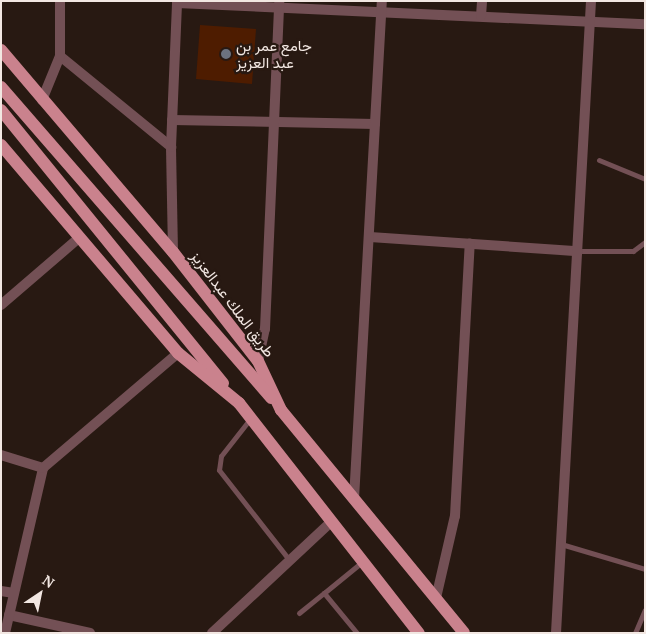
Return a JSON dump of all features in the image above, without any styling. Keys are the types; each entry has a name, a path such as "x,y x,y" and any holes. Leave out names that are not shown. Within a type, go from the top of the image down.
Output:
{"main road":[{"name":"طريق الملك عبدالعزيز","path":"1,50 173,252 258,361 281,410 464,633"},
{"path":"1,87 281,410"},
{"path":"1,110 123,257 239,403 330,523 419,633"},
{"path":"2,149 178,353 239,403"}],"street":[{"path":"42,100 60,56 60,1"},
{"path":"481,16 482,1"},
{"path":"556,633 591,1"},
{"path":"173,252 171,147 177,2 381,7 481,16 645,24"},
{"path":"258,361 265,328 279,4"},
{"path":"354,499 370,237 381,7"},
{"path":"60,56 171,147"},
{"path":"172,120 376,124"},
{"path":"370,237 578,251"},
{"path":"1,305 79,238"},
{"path":"436,598 455,516 470,243"},
{"path":"5,633 43,468 178,353"},
{"path":"1,456 43,468"},
{"path":"212,633 330,523"},
{"path":"1,591 14,594"},
{"path":"9,615 90,633"}],"lane":[{"path":"599,160 645,179"},
{"path":"578,251 633,251 645,242"},
{"path":"250,418 221,456 219,470 290,560"},
{"path":"561,544 645,569"},
{"path":"299,613 362,562"},
{"path":"324,593 357,633"},
{"path":"635,633 645,610"}],"building":[{"name":"جامع عمر بن عبد العزيز","path":"200,25 256,29 252,84 196,79"}],"place":[{"name":"جامع عمر بن عبد العزيز","path":"226,54"}]}
